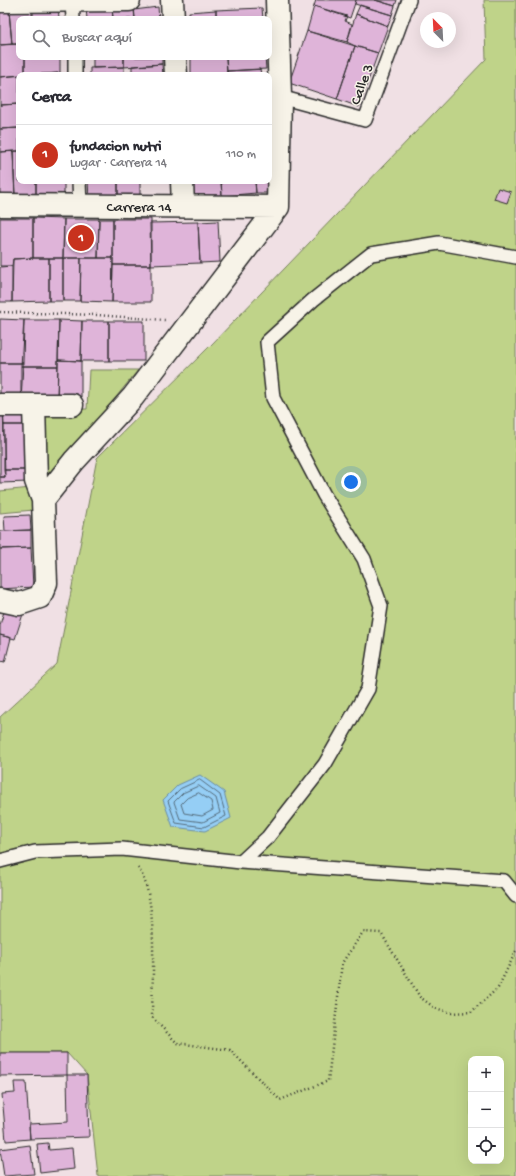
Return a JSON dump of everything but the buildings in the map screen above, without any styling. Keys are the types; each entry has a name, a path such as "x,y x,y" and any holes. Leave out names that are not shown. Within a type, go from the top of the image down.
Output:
{"street":[{"path":"0,1 129,0"},
{"path":"172,0 173,16"},
{"path":"43,500 74,460 133,397 278,207 280,97 277,0"},
{"path":"175,60 176,72"},
{"path":"182,184 183,206"},
{"name":"Carrera 14","path":"0,205 278,207"},
{"path":"0,405 72,405"},
{"path":"0,600 19,604 40,597 46,583 43,500 36,481 34,405"}],"lane":[{"path":"72,0 73,16"},
{"name":"Calle 3","path":"280,97 365,120 409,0"},
{"path":"75,60 75,72"},
{"path":"79,184 80,206"},
{"path":"241,862 268,837 325,764 368,689 381,606 364,559 324,495 273,398 267,342 313,300 371,254 439,243 516,257"},
{"path":"0,861 35,852 122,849 241,862 504,881 516,896"}],"path":[{"path":"0,312 163,319 182,333"},
{"path":"122,849 142,874 152,910 152,1017 177,1043 230,1050 280,1100 328,1080 342,963 363,932 381,933 420,997 435,1008 452,1013 471,1012 498,988 516,951"}],"green space":[{"path":"484,0 516,0 516,1176 98,1176 87,1075 67,1053 0,1053 0,717 57,664 97,458 212,344 486,59"},
{"path":"89,370 138,370 86,434 60,475 39,480 40,409 87,409"},
{"path":"32,488 34,510 0,513 0,491"}],"water":[{"path":"200,775 224,792 231,818 205,831 173,827 163,800 178,785"}],"place":[{"name":"fundacion nutri","path":"81,238"}]}
